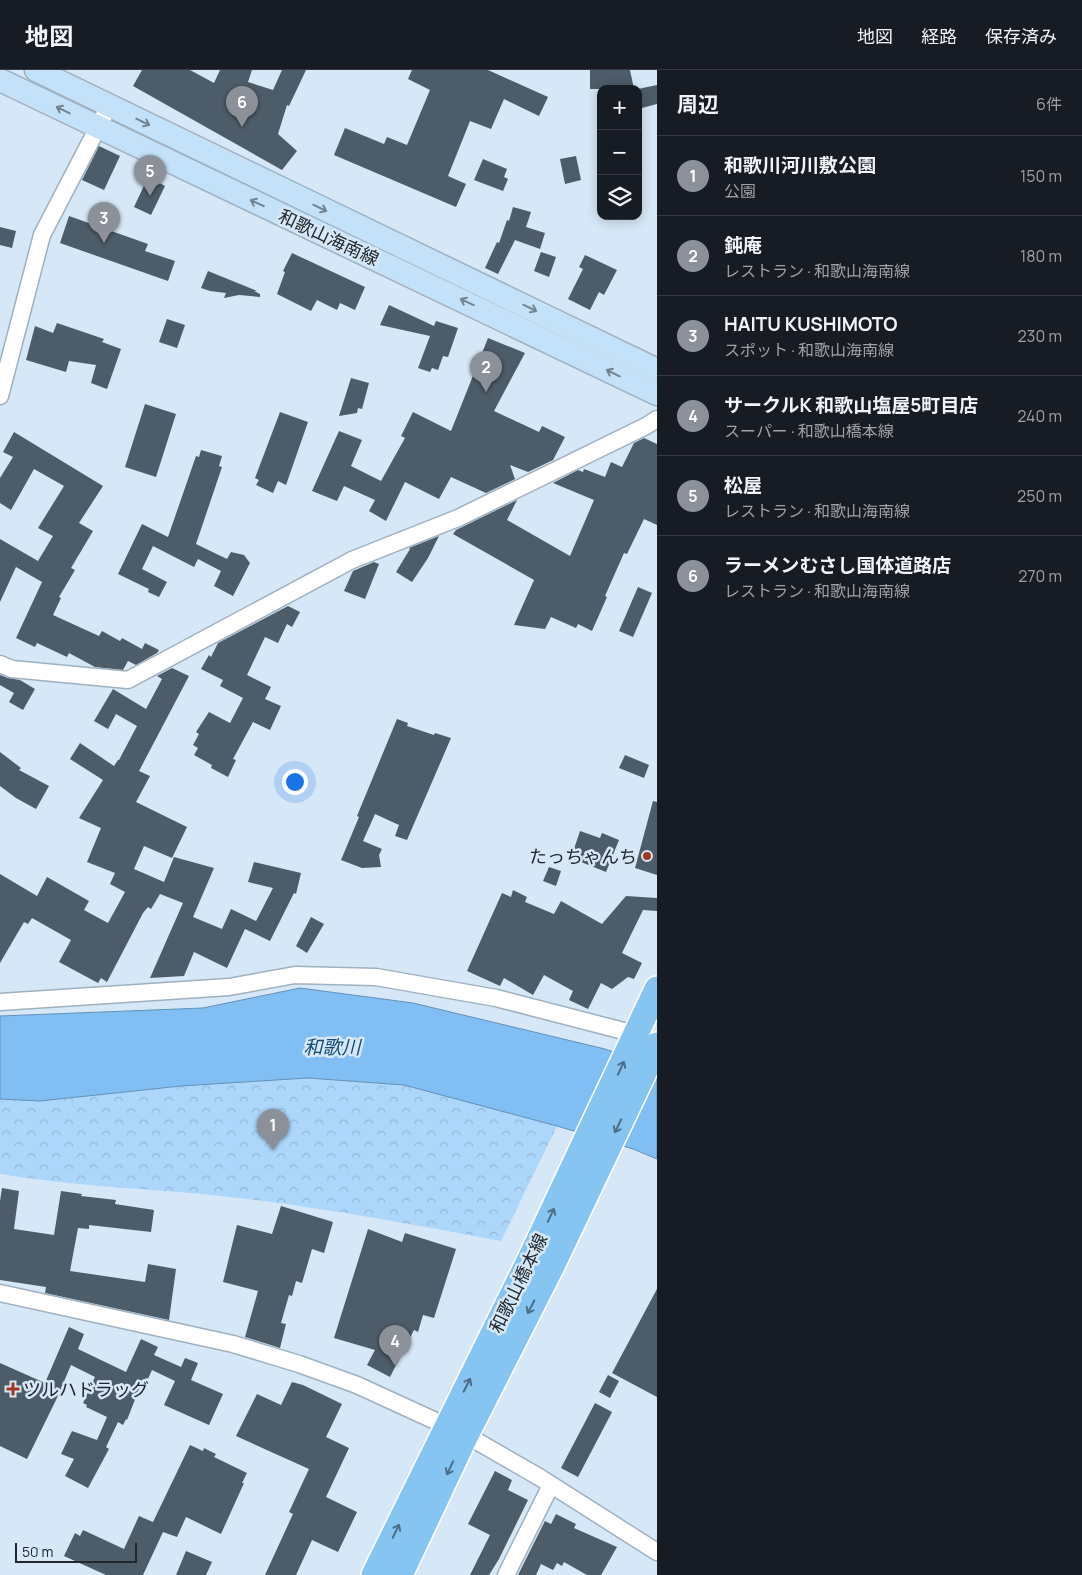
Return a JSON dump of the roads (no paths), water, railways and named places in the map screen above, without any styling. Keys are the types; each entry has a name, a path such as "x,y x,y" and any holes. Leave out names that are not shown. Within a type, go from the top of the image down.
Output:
{"main road":[{"name":"和歌山海南線","path":"36,70 657,370"},
{"name":"和歌山海南線","path":"0,80 657,394"},
{"name":"和歌山橋本線","path":"374,1575 456,1431 542,1261 647,1043 657,989"},
{"name":"和歌山橋本線","path":"400,1575 456,1431"}],"street":[{"path":"0,396 42,235 109,106"},
{"path":"0,664 12,669 128,680 352,560 458,518 657,419"},
{"path":"0,1002 229,987 295,975 376,977 496,998 647,1043"},
{"path":"0,1293 233,1344 357,1385 456,1431 551,1485 657,1552"},
{"path":"506,1575 551,1485"}],"water":[{"name":"和歌川","path":"300,988 413,1003 605,1049 657,1067 657,1159 633,1149 557,1126 404,1085 308,1078 181,1086 40,1101 0,1099 0,1016 203,1008"}],"place":[{"name":"ラーメンむさし国体道路店","path":"242,127"},
{"name":"松屋","path":"150,196"},
{"name":"HAITU KUSHIMOTO","path":"104,243"},
{"name":"鈍庵","path":"486,392"},
{"name":"たっちゃんち","path":"647,856"},
{"name":"和歌川河川敷公園","path":"273,1150"},
{"name":"サークルK 和歌山塩屋5町目店","path":"395,1366"},
{"name":"ツルハドラッグ","path":"13,1389"}]}
